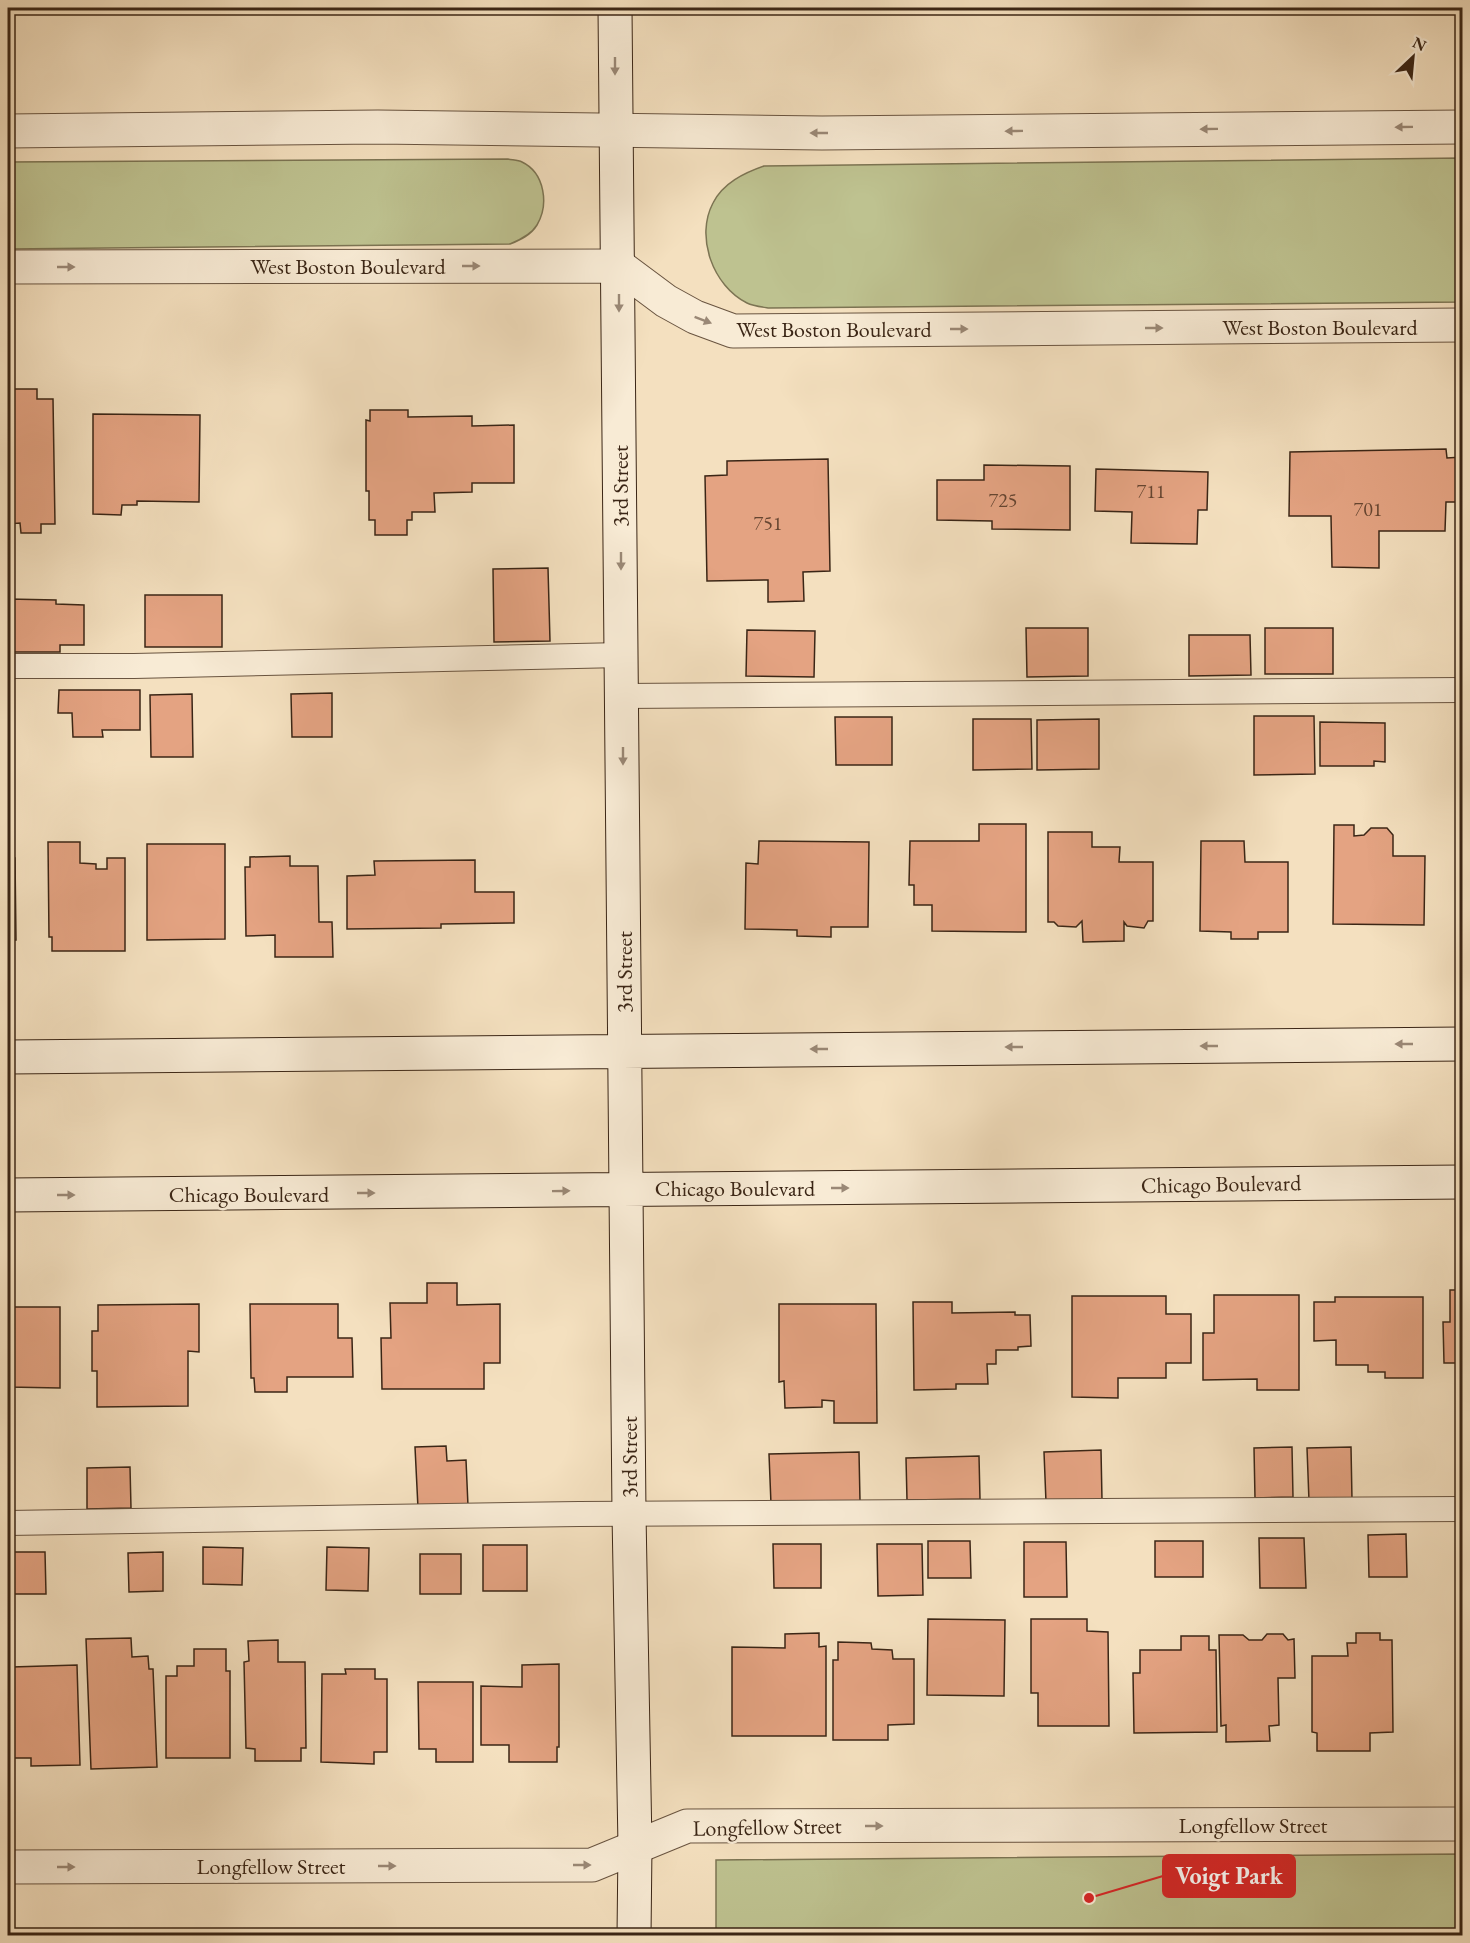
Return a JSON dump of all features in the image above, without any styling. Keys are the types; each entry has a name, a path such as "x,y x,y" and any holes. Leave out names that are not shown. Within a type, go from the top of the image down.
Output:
{"street":[{"name":"3rd Street","path":"615,8 628,1189 629,1514 635,1846 634,1935"},
{"path":"8,131 378,127 822,133 1462,127"},
{"name":"West Boston Boulevard","path":"8,267 619,266 666,302 695,317 733,331 1462,326"},
{"path":"8,1057 1462,1044"},
{"name":"Chicago Boulevard","path":"8,1195 1462,1182"},
{"name":"Longfellow Street","path":"8,1867 592,1865 687,1826 1462,1824"}],"lane":[{"path":"8,666 134,666 621,655"},
{"path":"622,696 1462,690"},
{"path":"8,1523 629,1514 1462,1509"}],"green space":[{"path":"1462,158 1462,302 769,308 747,303 725,285 710,259 707,245 708,216 717,196 728,184 764,166"},
{"path":"517,160 530,167 540,181 544,199 541,217 535,229 510,244 8,249 8,162"},
{"path":"1462,1854 1462,1935 716,1935 716,1860"}],"building":[{"path":"8,389 37,389 37,399 53,399 55,524 41,524 41,533 21,533 20,523 8,524"},
{"path":"370,410 408,410 408,417 472,416 472,426 514,425 514,483 472,483 472,492 434,493 435,512 412,512 412,520 407,520 407,535 375,535 375,520 369,520 369,491 366,491 366,420 370,421"},
{"path":"93,414 200,415 199,502 137,501 137,505 122,505 121,515 93,514"},
{"path":"1446,449 1447,458 1462,457 1462,502 1446,502 1445,531 1379,531 1379,568 1332,567 1331,516 1289,516 1290,452"},
{"path":"828,459 830,571 803,572 804,601 768,602 768,580 707,581 705,476 727,475 727,461"},
{"path":"984,465 1070,466 1070,530 992,529 992,521 937,520 937,480 984,480"},
{"path":"1096,469 1208,472 1207,510 1198,510 1197,544 1131,543 1132,512 1095,511"},
{"path":"548,568 550,641 494,642 493,569"},
{"path":"145,595 222,595 222,647 145,647"},
{"path":"8,599 56,600 56,604 84,605 84,645 60,645 60,652 8,652"},
{"path":"1026,628 1088,628 1088,676 1027,677"},
{"path":"1265,628 1333,628 1333,674 1265,674"},
{"path":"747,630 815,631 814,677 746,676"},
{"path":"1189,635 1250,635 1251,675 1189,676"},
{"path":"59,690 140,690 140,730 102,730 103,737 73,737 72,713 58,713"},
{"path":"332,693 332,737 292,737 291,694"},
{"path":"192,694 193,757 151,757 150,695"},
{"path":"1254,716 1314,716 1315,774 1254,775"},
{"path":"835,717 892,717 892,765 836,765"},
{"path":"973,719 1031,719 1032,769 973,770"},
{"path":"1099,719 1099,769 1037,770 1037,720"},
{"path":"1320,722 1385,723 1385,762 1374,761 1374,766 1320,766"},
{"path":"979,824 1026,824 1026,932 932,931 932,905 914,905 914,885 909,885 910,841 979,841"},
{"path":"1334,825 1354,825 1354,836 1364,835 1371,828 1387,828 1393,835 1393,856 1425,856 1424,925 1333,924"},
{"path":"1048,832 1092,832 1092,847 1120,847 1119,862 1153,862 1153,921 1148,921 1144,928 1127,926 1124,922 1124,941 1083,942 1082,921 1076,927 1058,926 1054,922 1048,922"},
{"path":"759,841 869,842 868,927 831,927 831,937 797,936 797,930 745,929 746,863 758,864"},
{"path":"1201,841 1244,841 1245,862 1288,862 1288,932 1258,932 1258,939 1231,939 1231,932 1200,931"},
{"path":"48,842 80,842 80,863 96,864 96,869 107,869 107,858 125,858 125,951 52,951 52,937 49,937"},
{"path":"147,844 225,844 225,939 147,940"},
{"path":"290,856 290,866 318,866 319,922 332,922 333,957 275,957 275,935 246,936 245,867 250,867 250,857"},
{"path":"8,858 15,858 16,940 8,940"},
{"path":"475,860 475,892 514,892 514,923 441,924 441,928 347,929 347,876 375,875 374,861"},
{"path":"427,1283 457,1283 457,1305 500,1304 500,1363 484,1363 484,1389 382,1389 381,1338 391,1338 390,1303 427,1303"},
{"path":"1450,1290 1462,1290 1462,1363 1444,1363 1443,1322 1450,1322"},
{"path":"1214,1295 1299,1295 1299,1390 1257,1390 1257,1379 1203,1380 1203,1333 1214,1333"},
{"path":"1072,1296 1166,1296 1166,1314 1191,1314 1191,1363 1166,1363 1166,1378 1118,1378 1118,1398 1072,1397"},
{"path":"1335,1297 1423,1297 1423,1378 1385,1378 1385,1372 1368,1372 1368,1365 1336,1365 1336,1340 1314,1341 1314,1302 1335,1302"},
{"path":"913,1302 952,1302 952,1313 1015,1312 1015,1315 1030,1315 1031,1346 1018,1347 1018,1350 996,1350 996,1364 987,1364 988,1384 956,1384 956,1389 914,1390"},
{"path":"199,1304 199,1352 188,1351 188,1406 97,1407 97,1371 92,1371 92,1331 98,1331 98,1305"},
{"path":"250,1304 338,1304 338,1338 352,1338 353,1377 287,1377 287,1392 255,1392 254,1378 251,1378"},
{"path":"779,1304 876,1304 877,1423 834,1423 834,1401 822,1400 822,1407 785,1408 784,1381 779,1382"},
{"path":"8,1307 60,1307 60,1388 8,1387"},
{"path":"446,1446 447,1461 466,1460 468,1506 418,1508 415,1447"},
{"path":"1292,1447 1293,1497 1255,1498 1254,1448"},
{"path":"1351,1447 1352,1500 1309,1501 1307,1448"},
{"path":"1101,1450 1102,1500 1046,1502 1044,1452"},
{"path":"859,1452 860,1501 771,1504 769,1454"},
{"path":"979,1456 980,1499 907,1500 906,1458"},
{"path":"130,1467 131,1508 87,1509 87,1468"},
{"path":"1406,1534 1407,1577 1369,1577 1368,1535"},
{"path":"1259,1538 1304,1538 1306,1588 1260,1588"},
{"path":"928,1541 970,1541 971,1578 928,1578"},
{"path":"1155,1541 1203,1541 1203,1577 1155,1577"},
{"path":"1024,1542 1066,1542 1067,1597 1024,1597"},
{"path":"773,1544 821,1544 821,1588 774,1588"},
{"path":"877,1544 922,1544 923,1595 878,1596"},
{"path":"483,1545 527,1545 527,1591 483,1591"},
{"path":"203,1547 243,1548 242,1585 203,1584"},
{"path":"327,1547 369,1548 368,1591 326,1590"},
{"path":"9,1552 45,1552 46,1594 10,1594"},
{"path":"163,1552 163,1591 129,1592 128,1553"},
{"path":"420,1554 461,1554 461,1594 420,1594"},
{"path":"928,1619 1005,1620 1004,1696 927,1695"},
{"path":"1031,1619 1087,1619 1087,1631 1108,1632 1109,1726 1038,1726 1038,1693 1031,1693"},
{"path":"819,1633 819,1647 826,1646 826,1736 732,1736 732,1647 785,1648 785,1634"},
{"path":"1356,1633 1380,1633 1380,1640 1392,1640 1393,1732 1370,1733 1370,1751 1317,1751 1317,1733 1312,1732 1312,1656 1348,1656 1347,1643 1356,1643"},
{"path":"1267,1634 1283,1634 1288,1640 1294,1639 1295,1678 1278,1678 1279,1725 1269,1726 1270,1741 1226,1742 1226,1725 1221,1726 1219,1635 1243,1635 1249,1640 1262,1640"},
{"path":"1181,1636 1209,1636 1209,1650 1216,1650 1217,1732 1134,1733 1133,1673 1140,1673 1140,1650 1181,1650"},
{"path":"131,1638 132,1657 148,1656 149,1669 153,1669 157,1767 91,1769 86,1639"},
{"path":"278,1640 278,1662 305,1662 306,1748 301,1748 301,1761 255,1761 255,1749 246,1748 244,1662 249,1661 248,1641"},
{"path":"838,1642 871,1643 872,1649 892,1650 893,1659 914,1659 914,1724 888,1725 888,1740 833,1740 833,1660 838,1660"},
{"path":"194,1649 226,1649 226,1671 230,1671 230,1758 166,1758 166,1676 177,1676 177,1666 194,1666"},
{"path":"559,1664 557,1762 509,1762 509,1745 481,1745 481,1686 522,1687 522,1665"},
{"path":"77,1665 80,1765 31,1766 31,1758 12,1758 10,1686 13,1686 12,1667"},
{"path":"345,1669 375,1669 375,1679 387,1679 387,1752 374,1752 374,1764 321,1762 322,1674 346,1674"},
{"path":"418,1682 473,1682 473,1762 436,1762 436,1749 419,1749"}],"place":[{"name":"Voigt Park","path":"1089,1898"}]}
